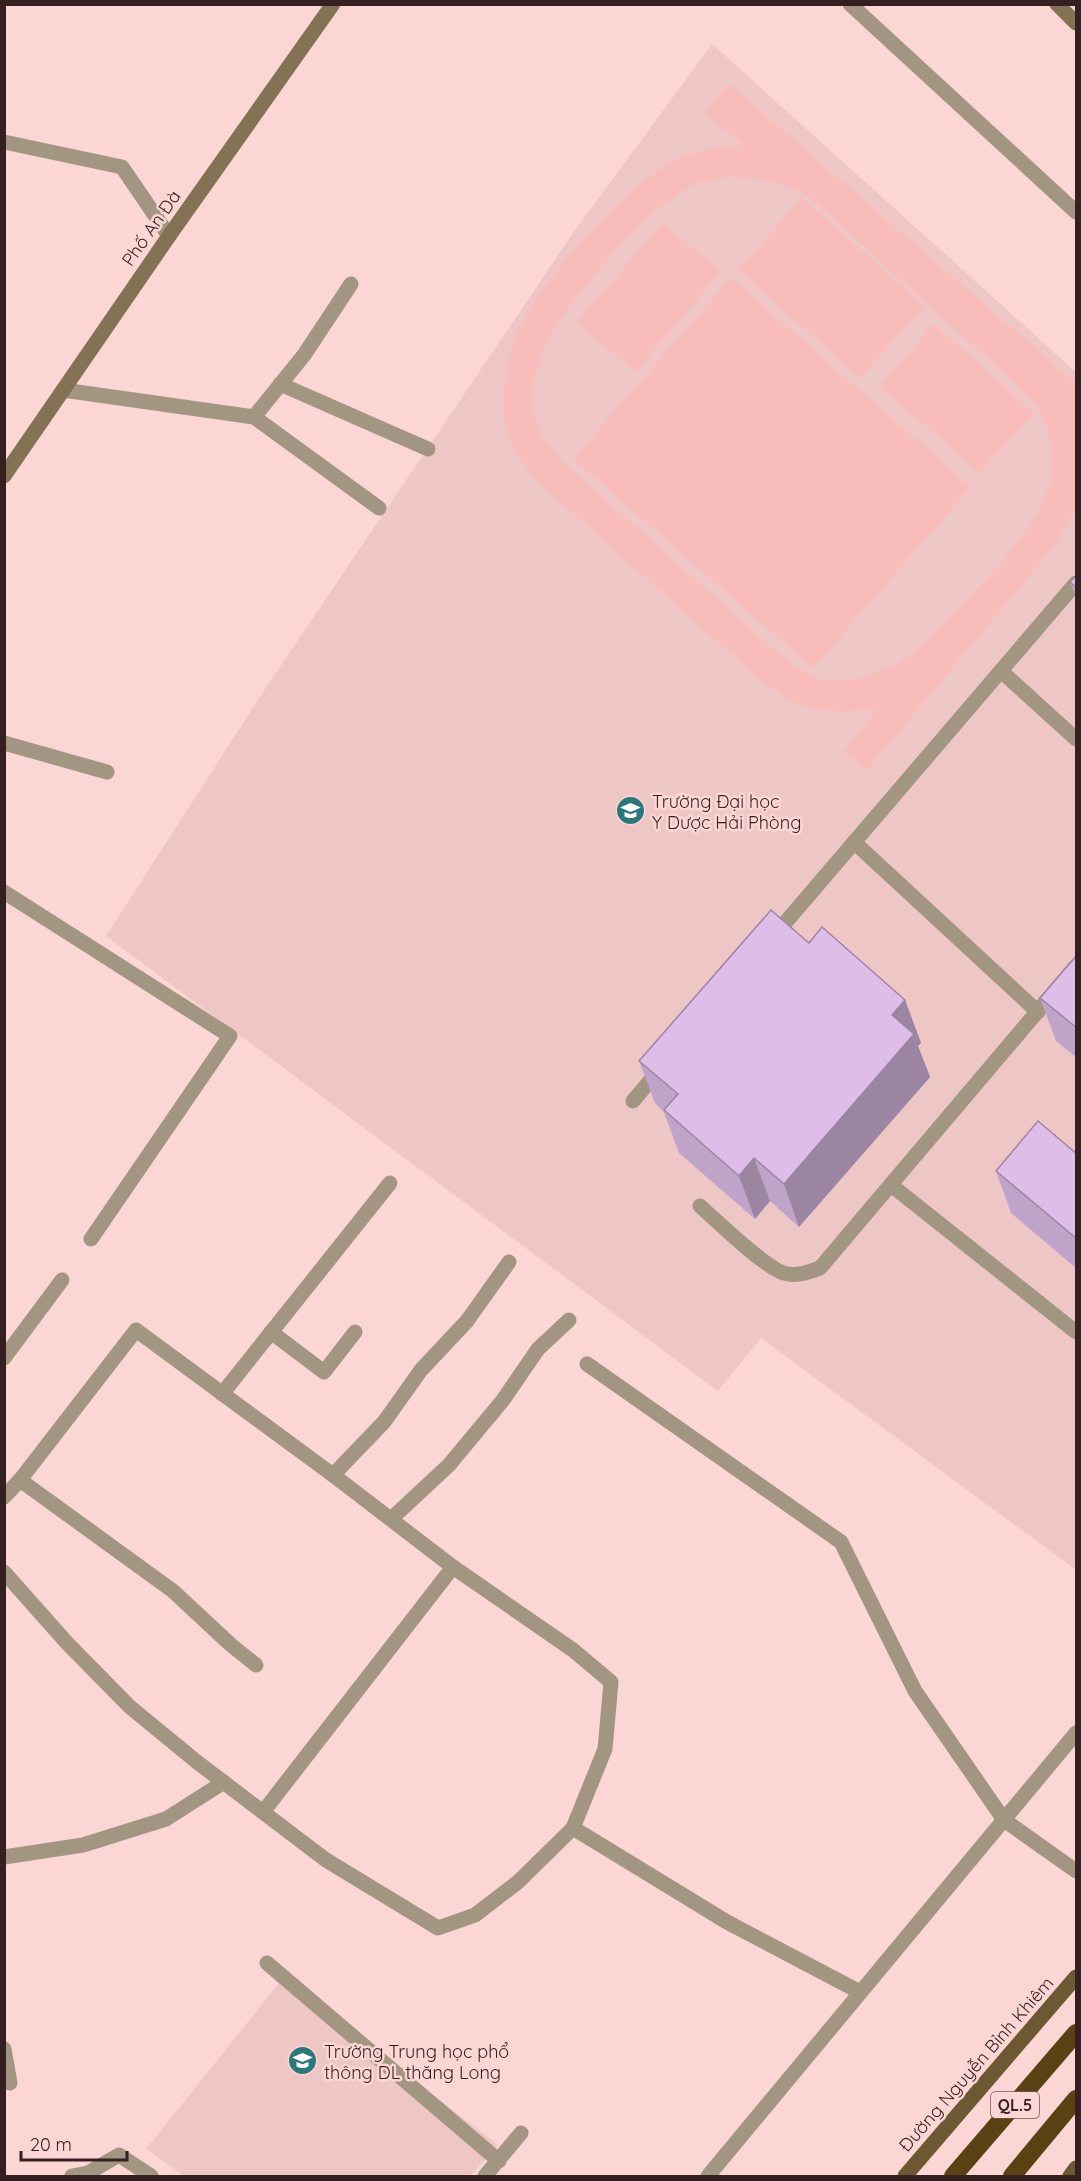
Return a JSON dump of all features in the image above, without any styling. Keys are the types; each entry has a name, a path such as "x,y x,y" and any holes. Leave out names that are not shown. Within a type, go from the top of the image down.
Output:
{"highway":[{"name":"QL.5","path":"952,2176 1077,2033"},
{"name":"QL.5","path":"1012,2176 1077,2099"}],"main road":[{"name":"Đường Nguyễn Bỉnh Khiêm","path":"905,2176 1077,1977"},
{"path":"1070,2176 1077,2168"}],"street":[{"name":"Phố An Đà","path":"4,476 169,236 333,4"},
{"path":"850,4 1077,212"},
{"path":"1057,4 1077,23"},
{"path":"4,142 122,168 169,236"},
{"path":"254,417 304,355 351,284"},
{"path":"280,384 428,449"},
{"path":"63,390 254,417 379,508"},
{"path":"762,949 1077,583"},
{"path":"1001,670 1077,739"},
{"path":"4,744 107,772"},
{"path":"854,842 1038,1012"},
{"path":"4,892 230,1036 91,1239"},
{"path":"700,1206 769,1265 785,1274 805,1274 820,1268 1077,966"},
{"path":"633,1101 671,1056"},
{"path":"222,1394 390,1183"},
{"path":"891,1185 1077,1332"},
{"path":"333,1475 384,1422 421,1370 467,1321 509,1262"},
{"path":"4,1358 62,1280"},
{"path":"391,1519 449,1465 503,1400 538,1349 569,1320"},
{"path":"4,1497 20,1480 136,1330 333,1475 453,1567 573,1650 611,1682 605,1749 573,1828 518,1882 475,1915 438,1928 326,1860 130,1707 4,1572"},
{"path":"271,1332 324,1372 355,1332"},
{"path":"588,1364 841,1542 915,1691 1004,1820 1077,1871"},
{"path":"20,1480 173,1591 256,1665"},
{"path":"263,1812 453,1567"},
{"path":"708,2176 1077,1733"},
{"path":"4,1857 83,1845 166,1819 224,1782"},
{"path":"573,1828 727,1922 860,1992"},
{"path":"267,1963 499,2161"},
{"path":"4,2049 10,2083"},
{"path":"485,2176 522,2133"},
{"path":"72,2176 88,2173 119,2155 152,2176"}],"shaded area":[{"name":"Trường Đại học Y Dược Hải Phòng","path":"712,44 1076,372 1076,1570 761,1338 718,1391 106,936 267,686 573,233"},
{"path":"729,84 1076,383 1076,507 1056,544 867,770 843,752 877,709 844,711 813,708 792,701 759,679 541,485 523,464 514,449 505,423 506,379 515,337 541,293 573,251 632,191 672,162 697,152 743,145 705,113","holes":["737,177 777,183 808,196 1018,386 1036,405 1047,427 1052,451 1051,481 1038,514 1003,561 926,642 897,665 859,679 825,681 794,667 564,463 546,442 535,417 534,382 544,349 563,316 596,273 636,230 676,195 700,182"]},
{"path":"802,198 925,306 860,378 738,270"},
{"path":"663,223 721,272 635,372 577,322"},
{"path":"731,278 971,487 813,668 573,459"},
{"path":"934,324 1034,413 979,473 880,386"},
{"name":"Trường Trung học phổ thông DL thăng Long","path":"283,1978 498,2145 470,2176 184,2176 146,2149"}],"building":[{"path":"1077,575 1077,588 1070,582"},
{"path":"771,910 809,943 822,927 905,1000 892,1015 914,1034 784,1184 754,1158 739,1176 664,1110 678,1094 639,1061"},
{"path":"1077,955 1077,1028 1040,998"},
{"path":"1038,1121 1077,1154 1077,1239 996,1171"}],"place":[{"name":"Trường Đại học Y Dược Hải Phòng","path":"631,811"},
{"name":"Trường Trung học phổ thông DL thăng Long","path":"303,2061"}]}
